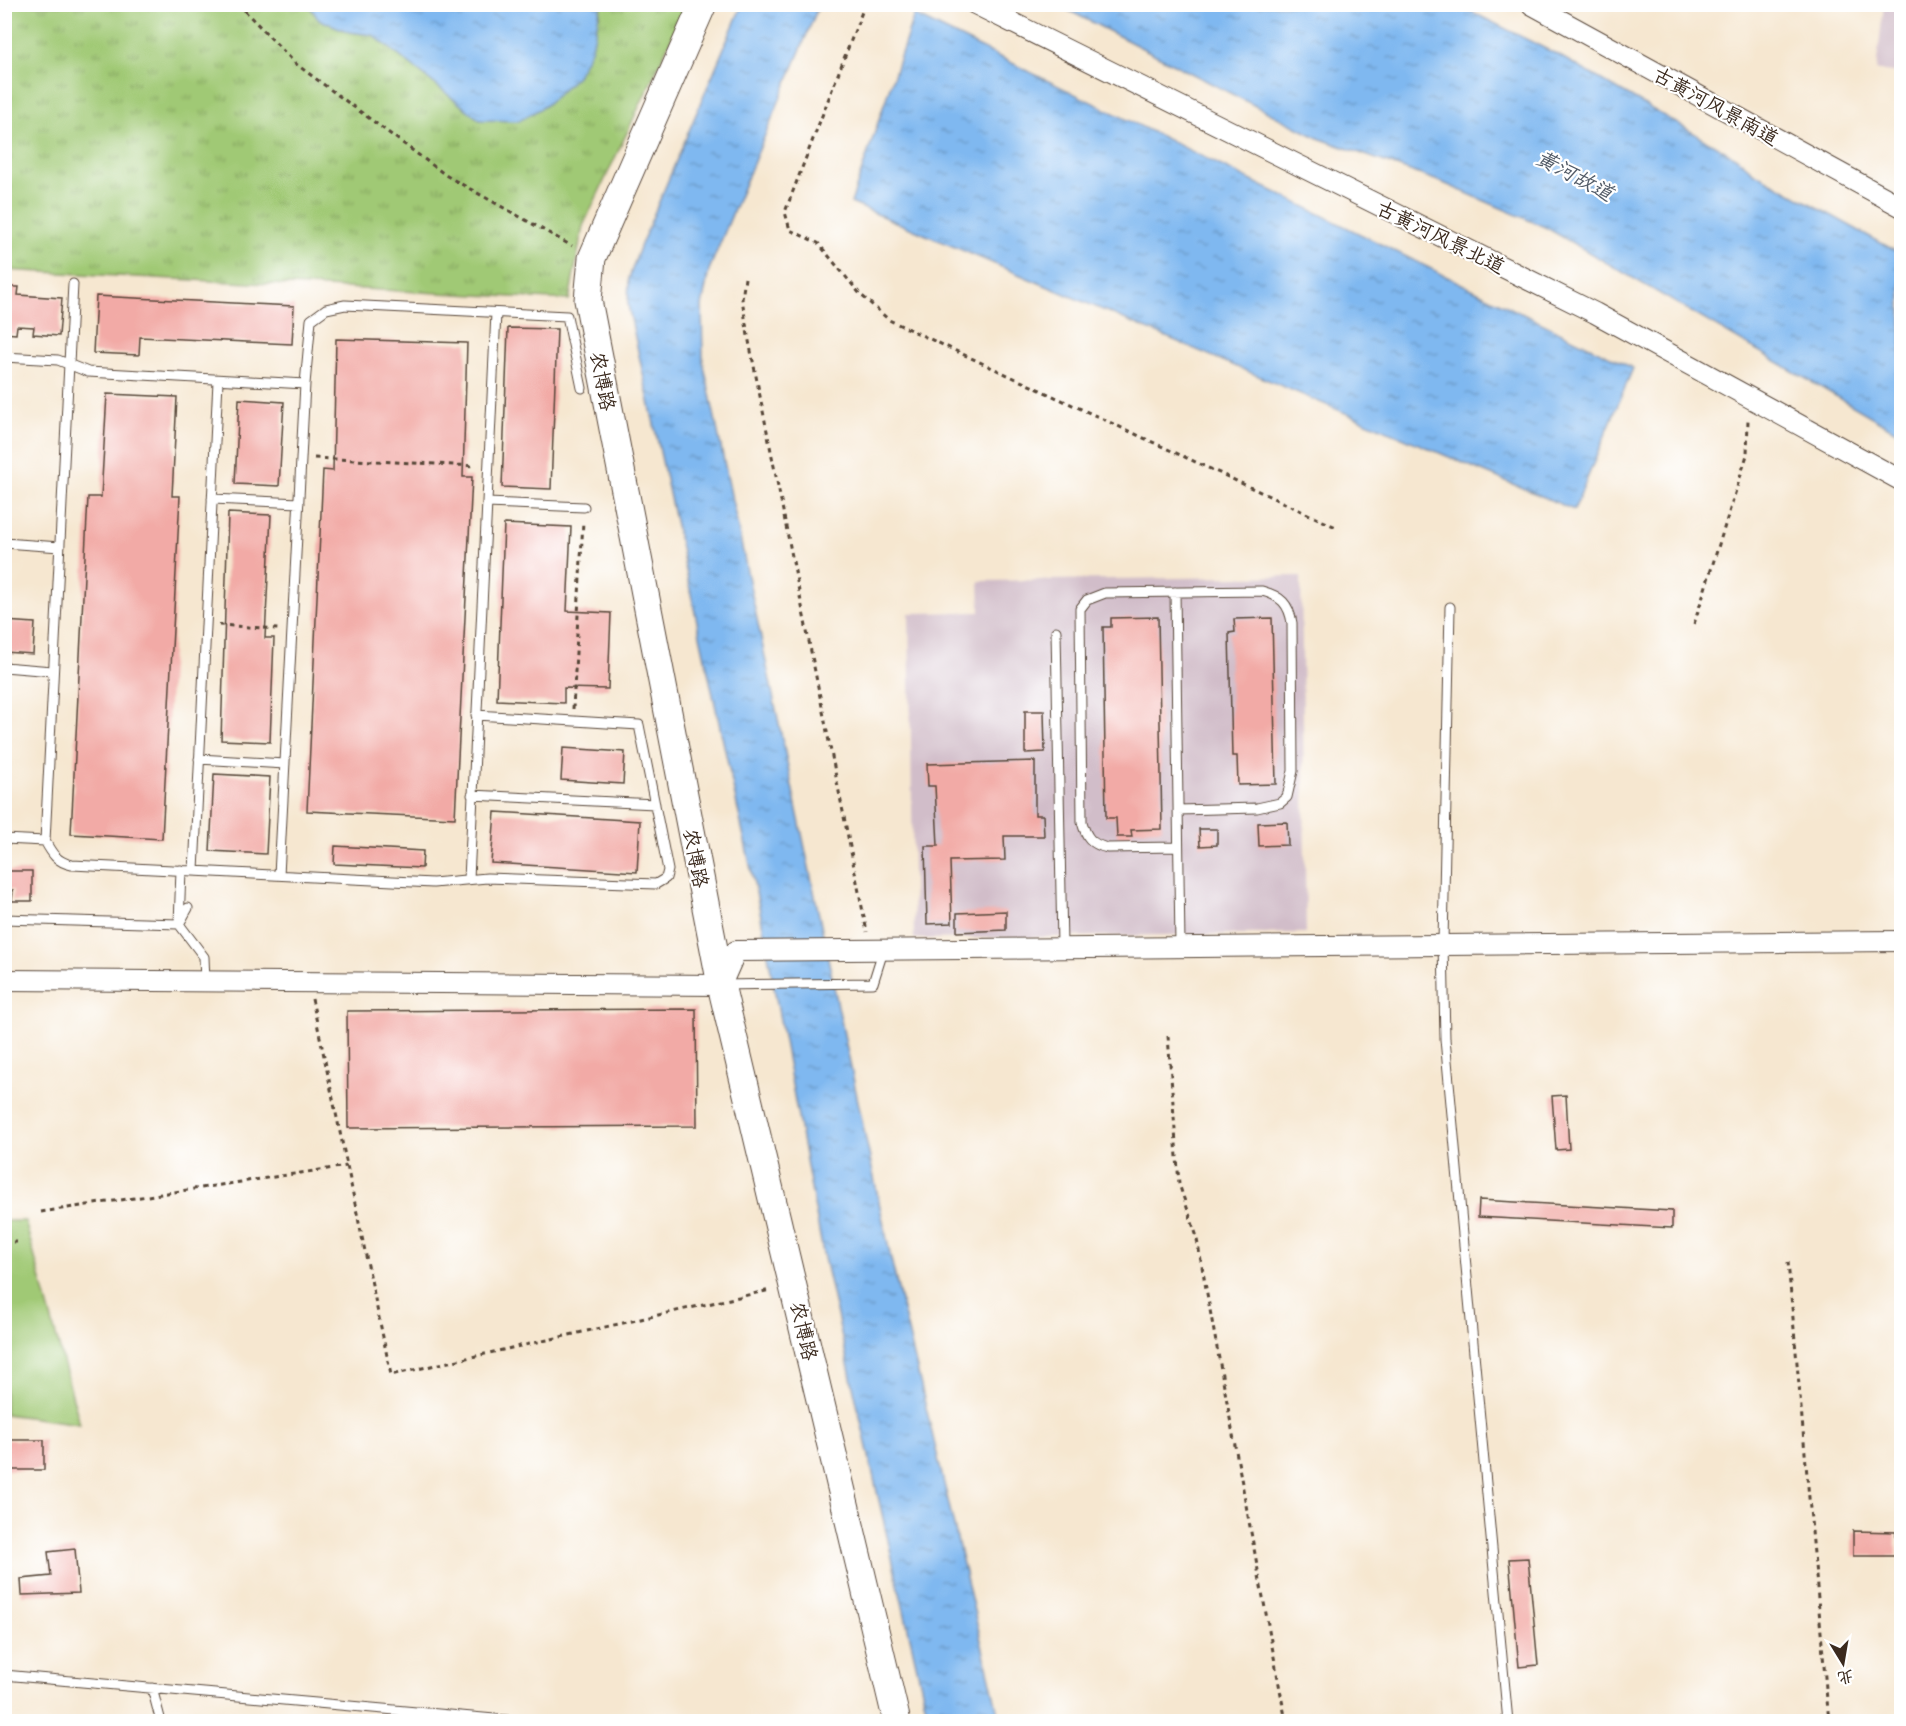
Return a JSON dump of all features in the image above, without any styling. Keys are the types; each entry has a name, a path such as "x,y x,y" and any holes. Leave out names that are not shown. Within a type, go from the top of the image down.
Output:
{"street":[{"name":"农博路","path":"703,4 592,258 588,300 734,985 793,1285 897,1722"},
{"name":"古黄河风景北道","path":"975,4 1595,313 1902,481"},
{"name":"古黄河风景南道","path":"1531,4 1902,207"},
{"path":"4,980 734,985 736,951 1062,946 1902,941"}],"lane":[{"path":"73,284 45,841 52,855 62,863 433,883 469,879 656,884 666,878 668,870 639,725 476,715"},
{"path":"279,875 305,384 311,320 326,309 345,305 567,316 582,388"},
{"path":"469,879 496,313"},
{"path":"4,357 58,360 88,372 218,381 305,384"},
{"path":"194,871 218,381"},
{"path":"212,499 299,503"},
{"path":"487,503 584,507"},
{"path":"4,543 60,547"},
{"path":"1178,810 1257,808 1280,803 1287,797 1293,771 1292,623 1290,610 1285,602 1274,594 1262,591 1095,595 1086,600 1080,609 1078,619 1084,831 1095,845 1107,848 1178,847"},
{"path":"1176,592 1180,945"},
{"path":"1450,607 1443,943 1444,1039 1508,1722"},
{"path":"1056,631 1062,946"},
{"path":"4,667 52,671"},
{"path":"199,759 285,764"},
{"path":"472,795 655,804"},
{"path":"4,839 45,841"},
{"path":"181,870 179,924 204,957 205,982"},
{"path":"179,924 188,908"},
{"path":"4,919 179,924"},
{"path":"734,985 873,983 877,948"},
{"path":"4,1675 527,1722"},
{"path":"152,1688 161,1722"}],"path":[{"path":"238,4 296,64 447,176 592,258"},
{"path":"865,4 785,212 790,230 818,243 860,294 889,320 1338,528"},
{"path":"745,278 742,299 748,336 877,948"},
{"path":"1694,624 1747,455 1747,423 1753,400"},
{"path":"301,458 489,467"},
{"path":"572,721 584,507"},
{"path":"206,625 292,629"},
{"path":"309,982 391,1375 793,1285"},
{"path":"1168,1036 1179,1184 1196,1234 1286,1722"},
{"path":"41,1212 347,1166"},
{"path":"4,1242 16,1242"},
{"path":"1788,1262 1829,1722"}],"shaded area":[{"path":"1884,5 1901,5 1901,73 1876,70"},
{"path":"1301,576 1306,933 914,939 909,613 980,612 979,581"}],"green space":[{"path":"4,5 309,5 318,19 349,32 373,35 480,120 600,16 601,5 687,5 583,226 569,300 5,270"},
{"path":"5,1221 25,1221 80,1424 5,1414"}],"water":[{"path":"601,4 592,48 577,76 545,106 519,121 480,120 373,35 349,32 318,19 309,5"},
{"path":"742,5 819,5 709,270 702,306 703,361 891,1259 1000,1721 929,1721 824,1258 759,906 628,305 629,278 640,247"},
{"name":"黄河故道","path":"1058,5 1458,5 1558,55 1737,158 1753,172 1901,254 1901,434 1547,228 1441,182 1318,138"},
{"path":"914,15 1633,368 1574,510 851,203"}],"building":[{"path":"4,287 19,287 18,295 62,298 59,336 33,334 34,327 17,326 16,334 4,333"},
{"path":"96,296 294,306 292,344 140,337 139,355 93,353"},
{"path":"508,328 557,329 551,489 502,487"},
{"path":"336,339 467,343 463,477 472,477 455,818 307,811 323,470 333,471"},
{"path":"107,394 177,397 172,496 180,496 162,839 71,834 88,497 101,497"},
{"path":"239,399 284,402 279,486 235,484"},
{"path":"228,513 271,515 265,638 274,638 270,742 221,740"},
{"path":"504,524 571,527 567,611 611,613 608,689 564,688 564,703 497,700"},
{"path":"1158,617 1162,829 1131,830 1132,837 1117,837 1116,818 1106,818 1103,627 1111,627 1111,618"},
{"path":"1272,618 1276,784 1238,785 1237,756 1232,756 1229,633 1235,632 1234,619"},
{"path":"4,621 35,623 33,654 4,652"},
{"path":"1025,711 1044,711 1045,752 1025,753"},
{"path":"563,748 625,752 623,784 561,780"},
{"path":"1035,761 1035,815 1043,815 1044,836 1004,836 1005,860 950,861 952,923 927,924 925,846 938,846 935,786 928,786 927,764"},
{"path":"214,774 270,777 266,854 210,851"},
{"path":"495,812 640,821 637,872 491,863"},
{"path":"1287,822 1288,845 1259,846 1258,823"},
{"path":"1199,829 1217,829 1217,845 1200,846"},
{"path":"335,846 423,851 422,868 334,864"},
{"path":"4,871 32,871 32,901 12,901 13,890 4,890"},
{"path":"1006,911 1006,930 957,932 957,913"},
{"path":"696,1009 697,1126 348,1128 347,1011"},
{"path":"1566,1095 1569,1149 1556,1150 1552,1096"},
{"path":"1479,1200 1672,1211 1672,1228 1478,1217"},
{"path":"4,1440 44,1440 44,1470 4,1470"},
{"path":"1853,1531 1896,1532 1896,1556 1853,1556"},
{"path":"75,1549 79,1593 22,1595 21,1579 51,1576 48,1552"},
{"path":"1528,1558 1538,1665 1519,1667 1509,1559"}]}
